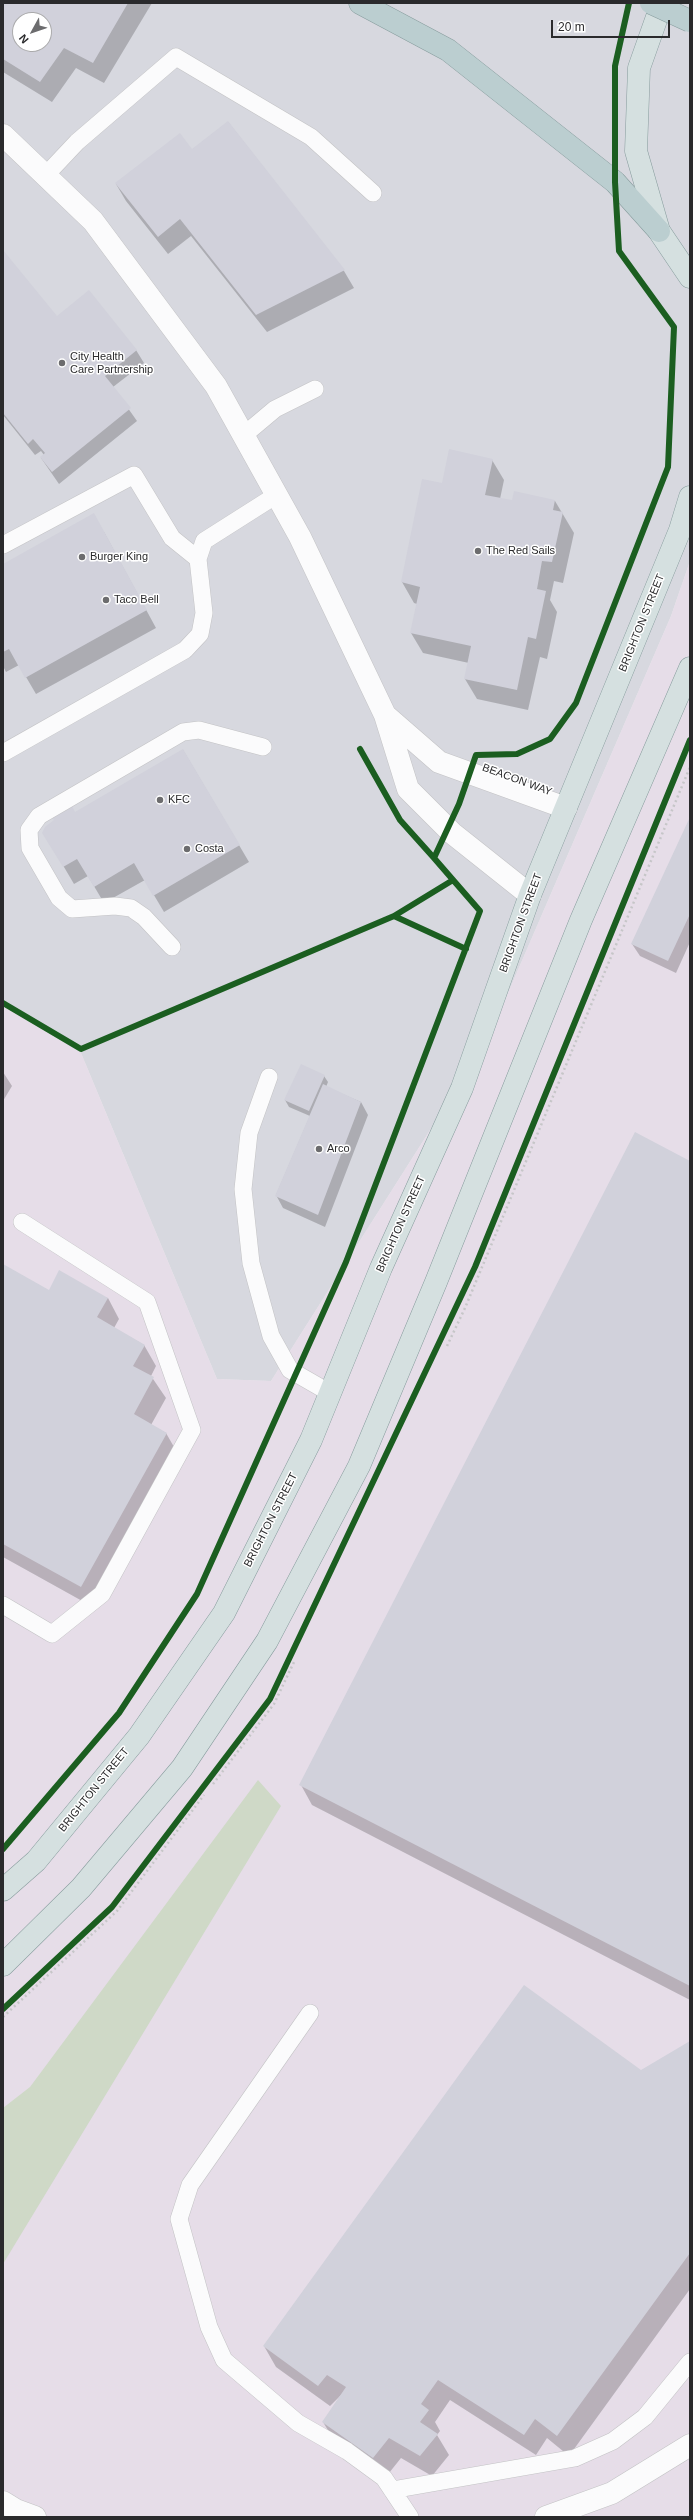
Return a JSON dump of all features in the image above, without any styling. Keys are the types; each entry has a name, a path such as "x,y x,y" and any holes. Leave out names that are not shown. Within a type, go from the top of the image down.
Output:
{"highway":[{"path":"360,3 448,50 615,182 659,231"},
{"path":"651,3 690,21"}],"main road":[{"path":"662,3 640,68 636,151 659,231 690,277"},
{"name":"BRIGHTON STREET","path":"3,1890 36,1861 139,1736 224,1613 311,1440 381,1268 462,1088 530,895 680,530 690,497"},
{"path":"3,1965 81,1888 182,1768 267,1641 359,1466 436,1282 580,920 690,668"}],"street":[{"name":"BEACON WAY","path":"5,140 46,176 93,222 216,386 278,494 385,715 408,789 452,832 530,895"},
{"name":"BEACON WAY","path":"385,715 440,762 566,808"},
{"path":"546,2517 568,2514 612,2493 690,2445"},
{"path":"3,2502 16,2510 35,2517"}],"lane":[{"path":"46,176 77,142 176,57 311,137 373,193"},
{"path":"244,435 275,409 315,389"},
{"path":"3,545 134,475 172,538 198,559"},
{"path":"3,753 185,650 200,634 204,613 198,559 204,541 278,494"},
{"path":"172,947 144,917 131,908 115,906 72,909 59,898 30,848 29,830 39,816 183,732 199,730 263,747"},
{"path":"269,1077 249,1133 243,1189 251,1263 271,1336 290,1370 330,1393"},
{"path":"3,1606 52,1634 102,1594 192,1430 147,1302 22,1222"},
{"path":"310,2013 190,2185 179,2219 208,2327 224,2360 298,2423 347,2451 384,2478 410,2517"},
{"path":"392,2490 575,2458 613,2441 645,2417 690,2362"}],"path":[{"path":"465,1289 538,1113"},
{"path":"208,1781 270,1699 290,1656"},
{"path":"3,2009 112,1906 203,1787"}],"shaded area":[{"path":"3,3 690,3 690,561 671,616 489,1037 271,1381 217,1379 81,1053 3,1006"},
{"path":"690,561 690,2517 3,2517 3,1006 81,1053 217,1379 271,1381 489,1037 671,616"}],"green space":[{"path":"258,1780 281,1806 3,2264 3,2108 30,2087"}],"building":[{"path":"3,3 128,3 93,63 64,48 40,82 3,59"},
{"path":"228,121 345,270 256,315 180,219 158,237 115,183 180,133 192,149"},
{"name":"City Health Care Partnership","path":"3,250 57,316 89,290 137,350 105,376 131,408 52,472 40,457 45,453 33,439 28,444 3,413"},
{"path":"449,449 493,459 485,495 512,500 514,491 555,500 553,510 563,512 552,562 542,561 537,589 546,591 536,639 528,637 517,690 464,679 471,646 410,633 420,587 401,582 422,479 442,483"},
{"path":"94,513 147,610 25,678 9,649 3,652 3,564"},
{"path":"183,749 240,845 153,896 134,863 94,887 77,859 63,867 42,833 45,827 54,820 52,818 72,806 75,812"},
{"path":"690,817 690,914 668,961 631,944"},
{"path":"301,1064 325,1075 309,1111 284,1100"},
{"name":"Arco","path":"323,1084 361,1102 318,1215 275,1196"},
{"path":"635,1132 690,1161 690,1986 299,1785"},
{"path":"3,1264 49,1290 59,1270 108,1298 97,1317 145,1345 133,1366 154,1377 134,1414 167,1433 81,1587 3,1544"},
{"path":"524,1985 641,2070 690,2041 690,2253 557,2436 535,2419 524,2435 438,2380 421,2404 429,2410 420,2422 438,2434 420,2456 389,2438 373,2458 322,2422 346,2387 327,2375 318,2386 263,2346"}],"cycle path":[{"path":"3,1849 119,1713 197,1594 346,1262 480,911 434,858 459,804 476,755 517,754 550,739 576,703 668,467 674,327 619,251 615,182 615,66 629,3"},
{"path":"3,2009 112,1907 270,1699 475,1267 690,740"},
{"path":"360,749 400,820 434,858"},
{"path":"394,916 453,880"},
{"path":"3,1003 81,1049 394,916 466,949"}],"place":[{"name":"City Health Care Partnership","path":"62,363"},
{"name":"The Red Sails","path":"478,551"},
{"name":"Burger King","path":"82,557"},
{"name":"Taco Bell","path":"106,600"},
{"name":"KFC","path":"160,800"},
{"name":"Costa","path":"187,849"},
{"name":"Arco","path":"319,1149"}]}
